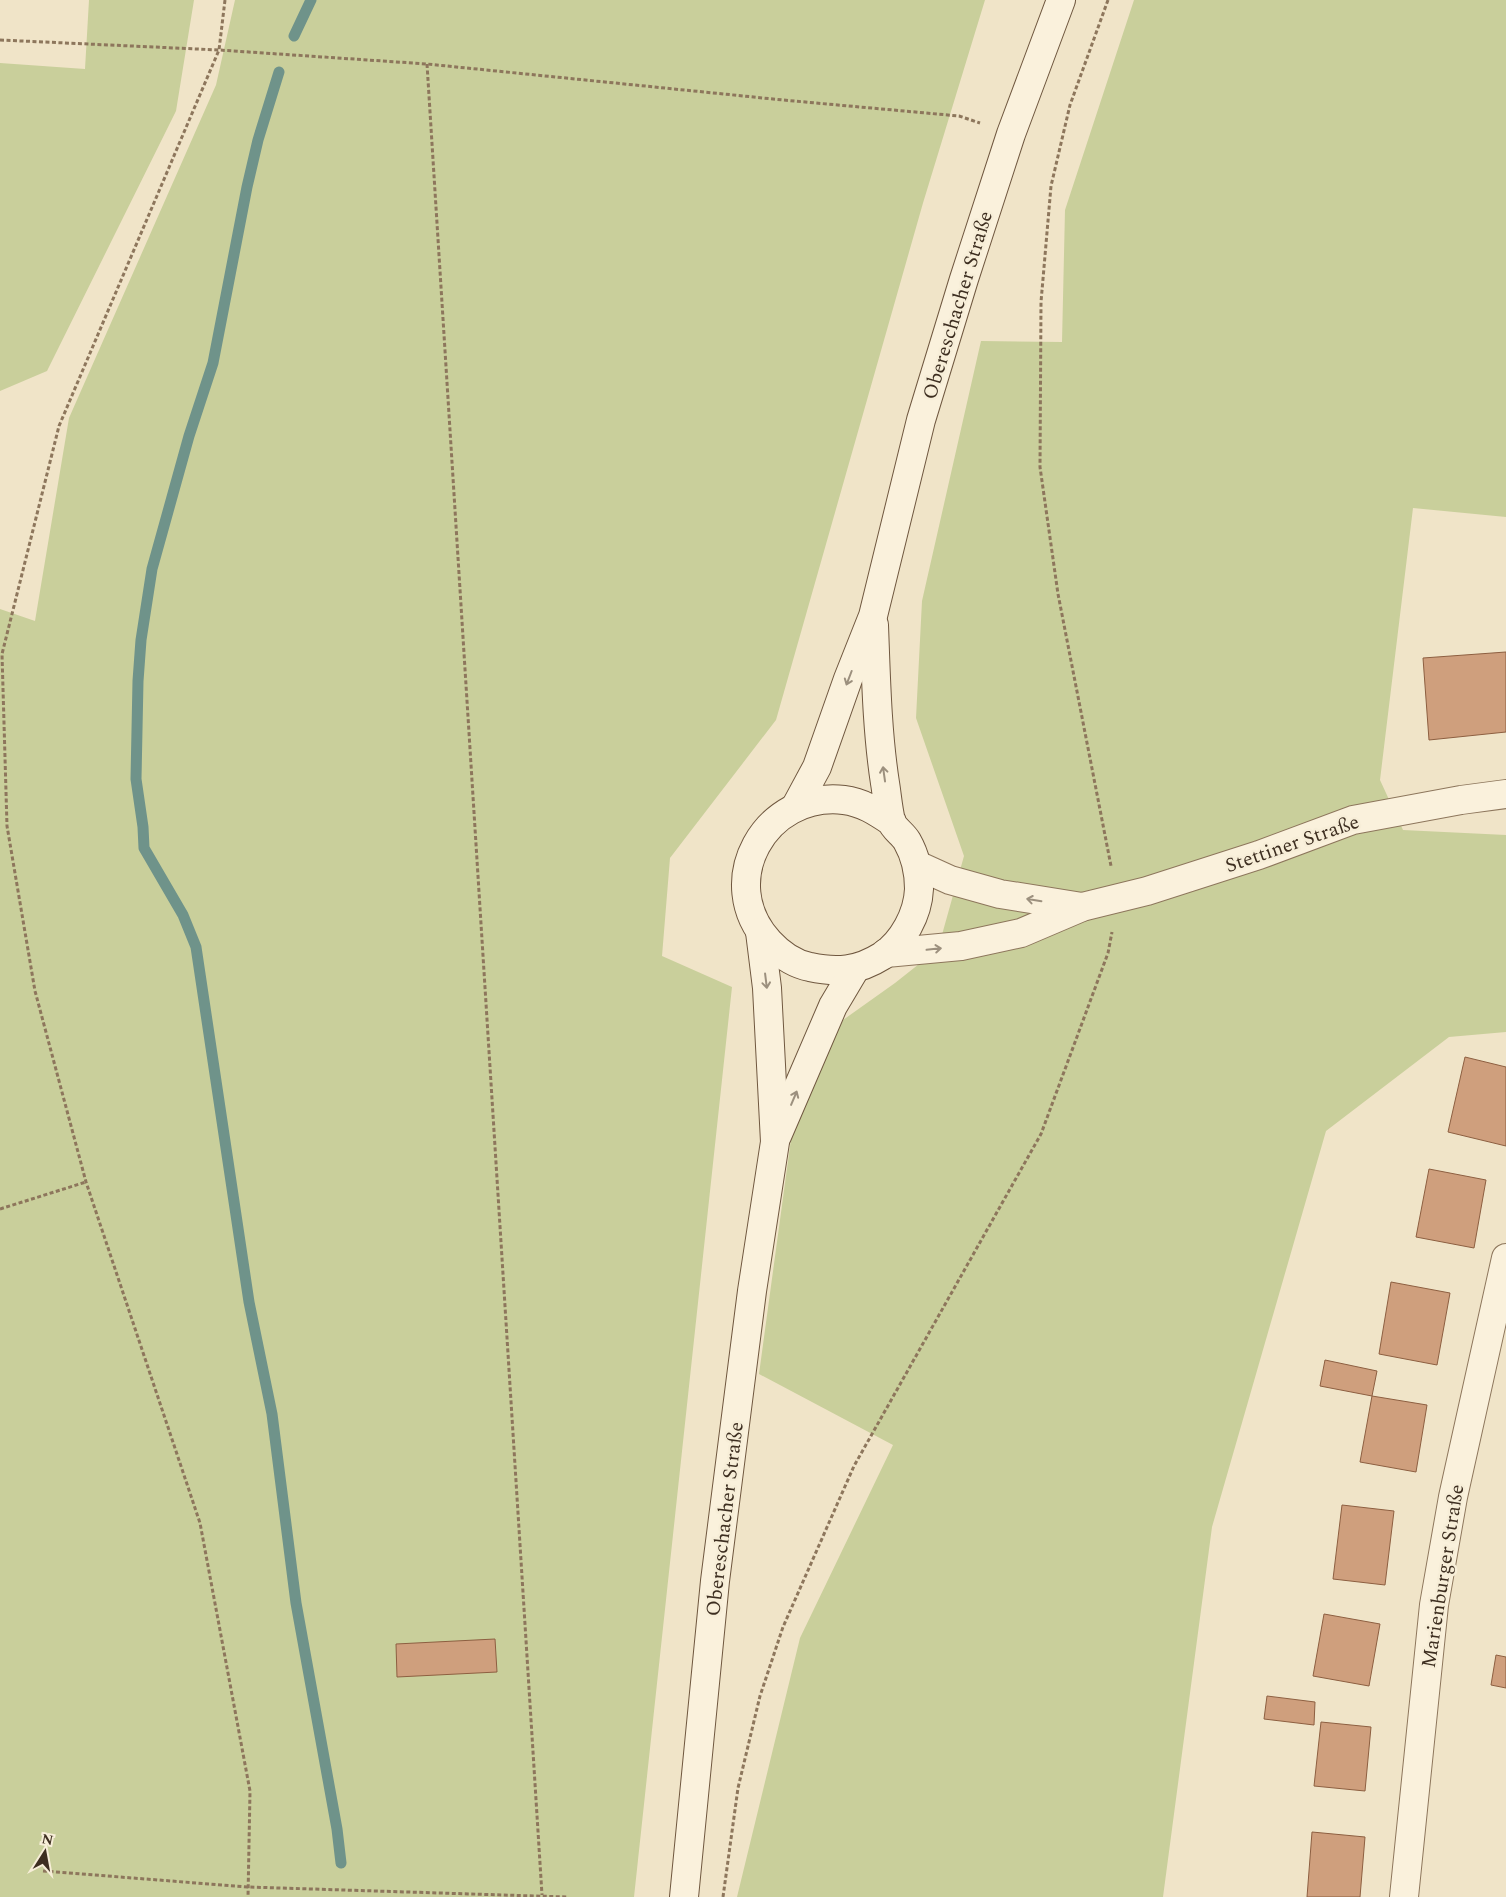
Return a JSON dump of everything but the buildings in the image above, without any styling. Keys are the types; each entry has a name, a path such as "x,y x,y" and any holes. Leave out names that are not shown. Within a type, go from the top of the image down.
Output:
{"main road":[{"name":"Obereschacher Straße","path":"796,806 817,767 848,679 873,616 921,420 964,279 1012,134 1061,0"},
{"name":"Obereschacher Straße","path":"873,616 878,723 892,822"},
{"name":"Stettiner Straße","path":"886,953 961,946 1021,932 1082,907 1148,891 1249,858 1353,820 1461,800 1506,794"},
{"path":"821,799 846,800 871,808 892,822 908,842 917,865 919,890 914,914 903,935 886,953 871,963 854,969 828,971 802,966 778,952 760,932 750,914 746,893 747,871 753,851 763,832 778,818 796,806 821,799"},
{"name":"Stettiner Straße","path":"917,865 950,880 1000,894 1082,907"},
{"name":"Obereschacher Straße","path":"684,1897 716,1581 752,1290 775,1142 767,988 760,932"},
{"name":"Obereschacher Straße","path":"775,1142 833,1006 854,969"},
{"name":"Marienburger Straße","path":"1404,1897 1434,1604 1453,1497 1506,1258"}],"path":[{"path":"225,0 219,50 59,426 2,654 7,826 35,991 86,1182 200,1523 250,1791 248,1897"},
{"path":"1108,0 1070,105 1051,186 1042,302 1040,467 1058,594 1111,867"},
{"path":"0,40 219,50 427,64 959,116"},
{"path":"427,64 542,1895"},
{"path":"723,1897 738,1788 760,1696 783,1627 854,1466 1040,1134 1108,952 1114,923"},
{"path":"0,1209 86,1182"},
{"path":"43,1871 248,1888 567,1897"}],"green space":[{"path":"89,0 194,0 176,111 47,371 0,391 0,63 85,69"},
{"path":"235,0 985,0 923,203 776,720 670,858 662,956 732,987 634,1897 0,1897 0,609 35,621 69,418 216,85"},
{"path":"1134,0 1506,0 1506,517 1413,508 1380,780 1403,830 1506,835 1506,1032 1449,1037 1326,1131 1212,1527 1163,1897 737,1897 800,1638 893,1445 759,1374 794,1117 843,1020 938,949 964,856 916,718 922,601 981,341 1062,342 1065,210"}],"waterway":[{"path":"294,36 311,0"},
{"path":"279,72 258,140 247,187 213,363 189,436 152,569 141,640 138,681 136,779 144,848 183,915 196,947 249,1302 272,1414 296,1603 337,1829 341,1863"}]}
